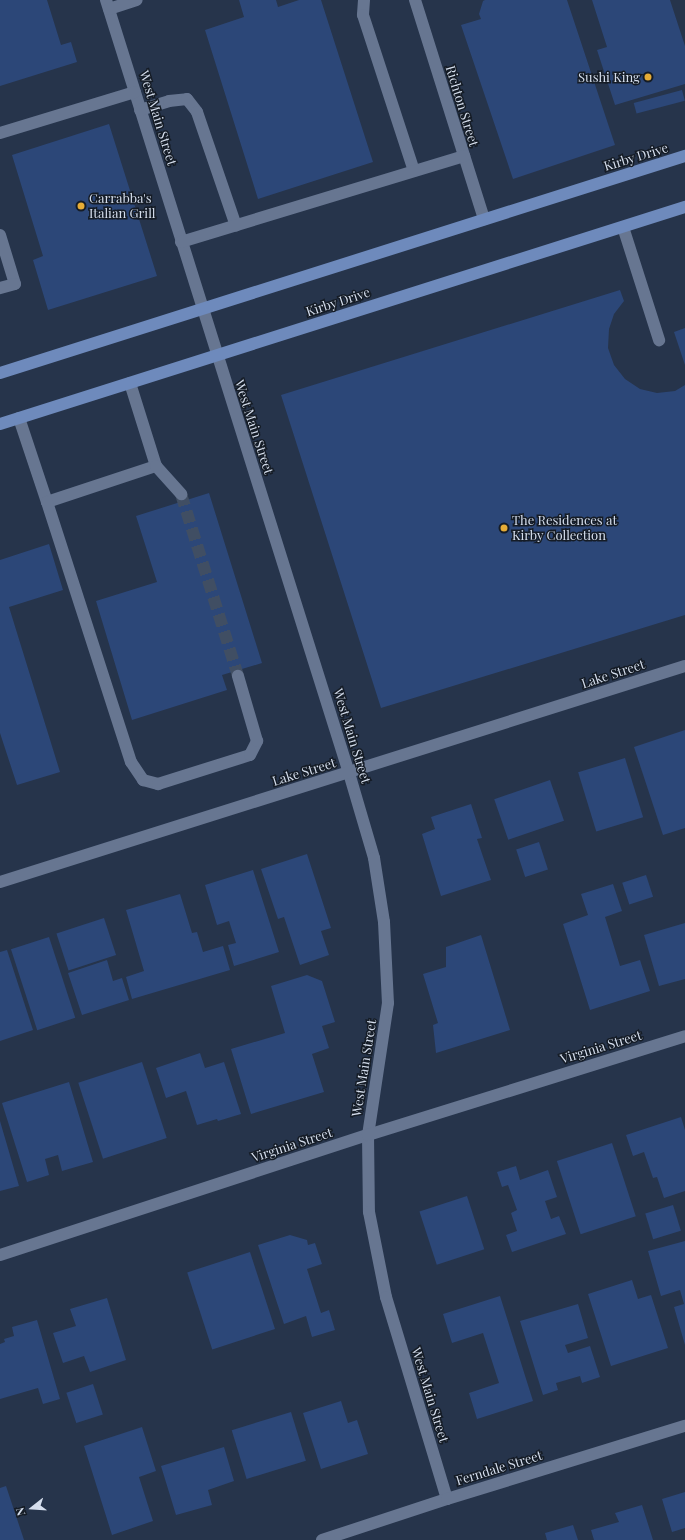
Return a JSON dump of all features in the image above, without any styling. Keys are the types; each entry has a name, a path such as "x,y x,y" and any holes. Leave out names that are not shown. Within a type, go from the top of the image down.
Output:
{"main road":[{"name":"Kirby Drive","path":"0,373 685,156"},
{"name":"Kirby Drive","path":"0,424 685,207"}],"street":[{"path":"107,4 137,0"},
{"path":"364,0 363,15 414,171"},
{"name":"Richton Street","path":"415,0 484,219"},
{"name":"West Main Street","path":"107,4 349,773 374,858 384,922 388,1003 368,1135 369,1212 386,1298 447,1499"},
{"path":"0,133 135,92"},
{"path":"140,110 169,101 187,99 197,112 236,226"},
{"path":"181,242 464,156"},
{"path":"623,227 659,340"},
{"path":"0,235 15,284 0,288"},
{"path":"130,383 156,466 181,494"},
{"path":"19,418 131,762 143,780 158,784 250,755 257,741 238,676"},
{"path":"46,502 156,466"},
{"name":"Lake Street","path":"0,882 685,666"},
{"name":"Virginia Street","path":"0,1255 368,1135 685,1036"},
{"name":"Ferndale Street","path":"322,1540 447,1499 685,1426"}],"building":[{"path":"0,0 47,0 61,45 71,42 77,62 0,86"},
{"path":"239,0 276,0 278,7 299,0 321,0 373,162 258,199 205,30 244,17"},
{"path":"567,0 615,145 513,179 461,25 481,19 479,14 483,1"},
{"path":"592,0 670,0 685,46 685,84 615,105 597,50 607,47"},
{"path":"682,90 685,101 637,114 634,103"},
{"name":"Carrabba's Italian Grill","path":"109,124 157,276 48,310 33,260 43,256 12,155"},
{"name":"The Residences at Kirby Collection","path":"620,290 624,301 614,314 609,329 608,348 614,365 625,379 640,389 657,393 675,391 685,385 685,615 381,708 281,395"},
{"path":"685,328 685,365 674,332"},
{"path":"209,493 262,663 222,675 227,690 132,720 96,601 157,582 136,516"},
{"path":"49,544 63,590 9,607 60,772 17,785 0,733 0,560"},
{"path":"685,730 685,828 663,835 634,747"},
{"path":"625,758 643,817 596,832 578,772"},
{"path":"550,780 564,821 508,840 494,799"},
{"path":"471,804 482,838 477,839 491,880 441,896 422,834 435,829 431,817"},
{"path":"539,842 548,870 525,877 516,849"},
{"path":"307,854 331,928 321,931 329,955 300,965 284,917 278,919 261,869"},
{"path":"253,870 279,952 234,966 228,945 236,943 229,921 217,925 205,885"},
{"path":"646,875 653,897 629,905 622,883"},
{"path":"613,884 622,911 605,917 620,966 640,960 650,991 590,1010 563,924 588,915 581,894"},
{"path":"180,894 192,933 197,932 203,952 223,946 230,970 132,999 126,977 144,971 126,910"},
{"path":"104,918 116,955 68,971 56,933"},
{"path":"685,923 685,979 659,986 644,935"},
{"path":"481,935 510,1030 436,1053 433,1025 438,1023 423,974 446,967 446,947"},
{"path":"49,937 75,1018 37,1030 11,949"},
{"path":"7,950 33,1030 0,1041 0,952"},
{"path":"107,960 113,981 122,978 129,1000 82,1015 68,973"},
{"path":"307,975 322,981 335,1022 322,1026 329,1048 312,1054 324,1092 251,1114 231,1049 285,1033 271,986"},
{"path":"200,1053 205,1068 224,1062 241,1114 218,1121 217,1119 197,1125 186,1091 166,1098 156,1068"},
{"path":"142,1062 167,1138 103,1159 78,1083"},
{"path":"69,1082 93,1162 62,1171 58,1155 45,1159 49,1175 27,1182 2,1103"},
{"path":"681,1117 685,1130 685,1191 664,1198 657,1177 653,1178 644,1152 633,1156 626,1135"},
{"path":"0,1121 19,1186 0,1191"},
{"path":"612,1143 636,1216 581,1234 557,1161"},
{"path":"516,1166 520,1180 548,1170 557,1197 545,1201 551,1219 559,1216 566,1234 512,1252 506,1235 517,1231 511,1213 517,1210 508,1185 502,1187 497,1172"},
{"path":"467,1196 484,1249 437,1265 419,1211"},
{"path":"673,1205 681,1231 653,1239 645,1213"},
{"path":"290,1235 307,1240 308,1245 315,1243 322,1264 307,1269 321,1313 329,1310 335,1330 312,1337 306,1316 284,1324 258,1245"},
{"path":"685,1241 685,1345 674,1307 684,1304 680,1290 661,1296 648,1251"},
{"path":"250,1252 275,1329 212,1349 187,1272"},
{"path":"632,1280 638,1299 651,1295 668,1348 611,1366 588,1294"},
{"path":"500,1296 533,1401 477,1419 469,1393 499,1383 483,1333 452,1343 443,1314"},
{"path":"107,1298 126,1360 90,1372 84,1356 63,1363 53,1333 76,1326 70,1309"},
{"path":"578,1304 588,1338 565,1345 568,1353 590,1346 600,1377 582,1383 580,1376 556,1383 558,1390 543,1395 520,1321"},
{"path":"37,1320 60,1399 43,1404 38,1388 0,1399 0,1344 5,1342 4,1339 14,1336 12,1327"},
{"path":"93,1384 103,1414 76,1423 66,1393"},
{"path":"341,1401 348,1423 357,1420 368,1454 321,1469 303,1413"},
{"path":"291,1412 306,1461 247,1479 232,1430"},
{"path":"142,1427 156,1471 139,1477 153,1521 112,1535 84,1446"},
{"path":"224,1447 234,1481 208,1490 212,1505 176,1515 161,1466"},
{"path":"6,1486 24,1540 0,1540 0,1488"},
{"path":"685,1492 685,1528 672,1532 662,1499"},
{"path":"642,1505 653,1540 594,1540 591,1530 619,1522 615,1513"},
{"path":"573,1525 578,1540 547,1540 545,1533"}],"tunnel":[{"path":"181,494 238,676"}],"place":[{"name":"Sushi King","path":"648,77"},
{"name":"Carrabba's Italian Grill","path":"81,206"},
{"name":"The Residences at Kirby Collection","path":"504,528"}]}
